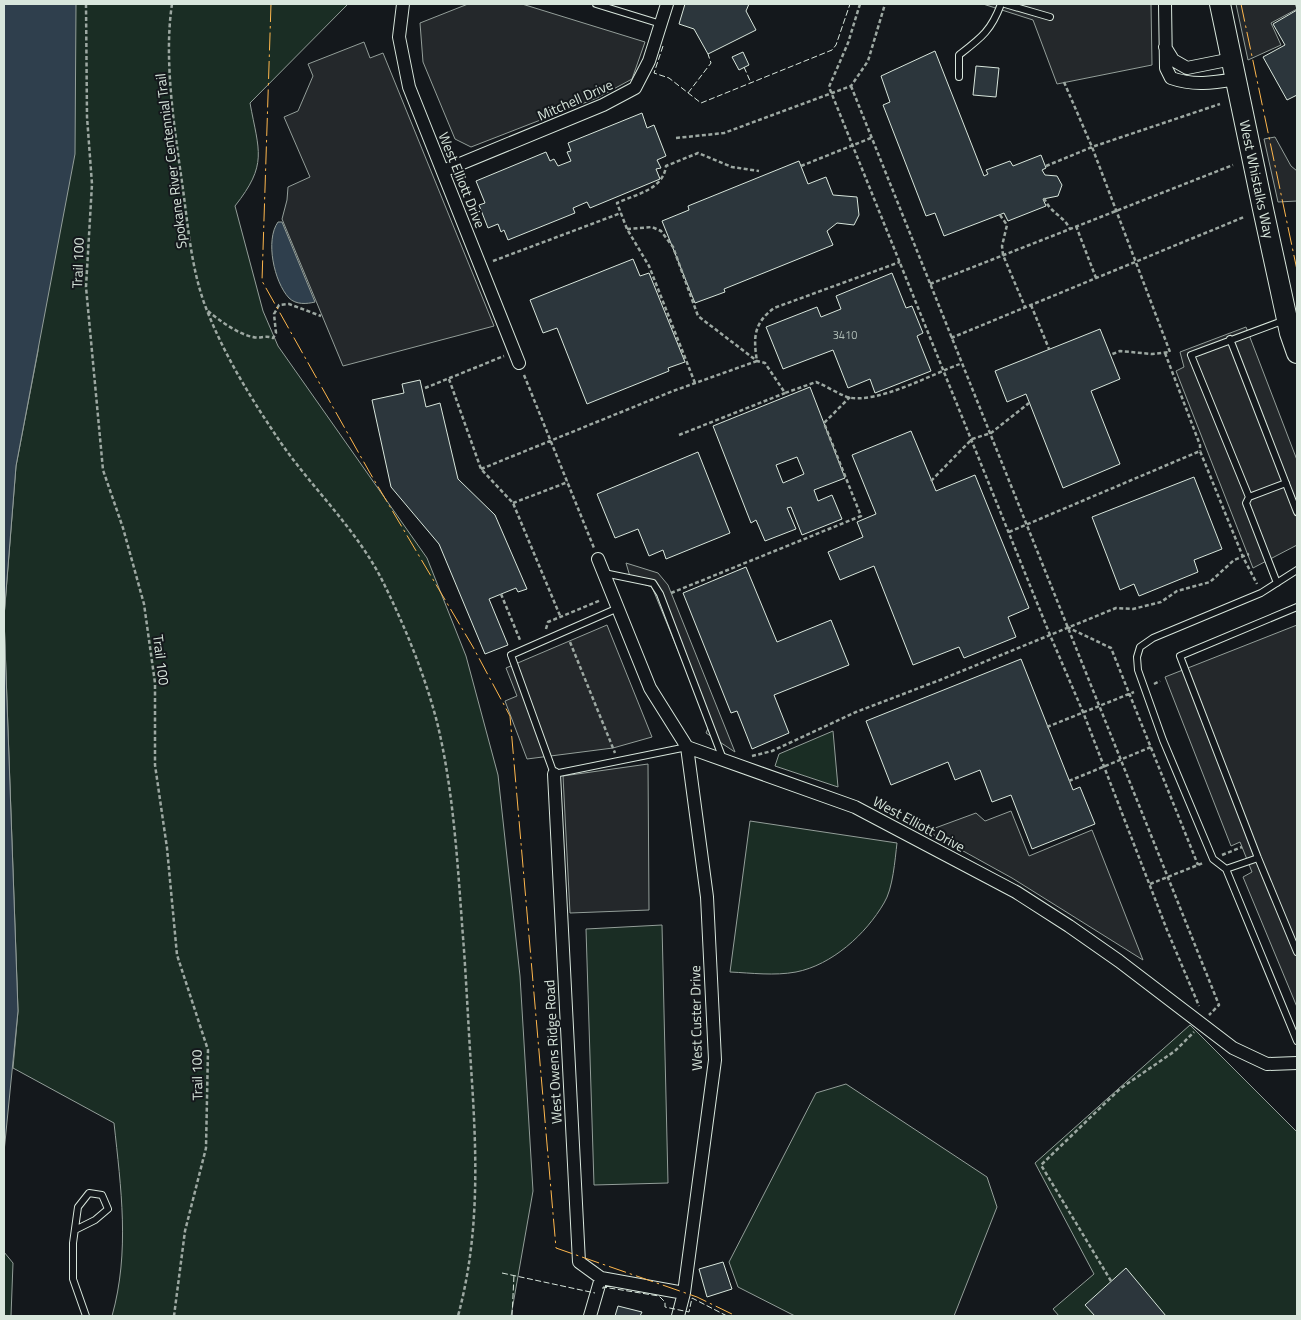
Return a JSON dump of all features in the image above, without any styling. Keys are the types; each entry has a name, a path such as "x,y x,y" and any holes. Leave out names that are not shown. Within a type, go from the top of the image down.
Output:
{"main road":[{"name":"West Whistalks Way","path":"1223,5 1236,79 1287,320 1297,353"}],"street":[{"name":"West Elliott Drive","path":"403,4 399,37 409,87 519,363"},
{"name":"Mitchell Drive","path":"442,171 604,106 635,88 649,61 667,4"},
{"path":"1165,4 1166,68 1171,78 1187,83 1204,84 1236,79"},
{"path":"1165,47 1173,60 1188,68 1232,59"},
{"path":"598,559 650,688 687,747"},
{"name":"West Elliott Drive","path":"687,747 854,807 1016,892 1127,966 1232,1048 1267,1064 1297,1063"},
{"name":"West Custer Drive","path":"678,1316 684,1293 715,1060 707,897 687,747"},
{"name":"West Owens Ridge Road","path":"554,774 579,1262 601,1278"},
{"path":"590,1316 601,1278 684,1293"}],"lane":[{"path":"596,4 661,24"},
{"path":"959,77 959,55 983,37 994,23 1001,4"},
{"path":"1005,4 1050,18"},
{"path":"1249,497 1191,355 1230,339 1287,320"},
{"path":"1230,339 1297,512"},
{"path":"1277,583 1246,503 1249,497 1286,483"},
{"path":"1297,570 1261,593 1153,638 1140,646 1137,657 1138,670 1150,704 1206,844 1213,859 1226,869 1297,1041"},
{"path":"604,573 653,583 660,594 727,762"},
{"path":"1297,607 1180,656 1258,858 1297,952"},
{"path":"618,608 511,655 554,774 687,747"},
{"path":"1226,869 1258,858"},
{"path":"75,1230 95,1220 108,1209 102,1195 89,1193 78,1207 75,1230 73,1279 86,1316"}],"path":[{"name":"Trail 100","path":"86,4 87,117 92,184 86,287 103,470 124,528 144,604 155,683 155,765 167,848 177,955 208,1050 206,1148 185,1231 174,1316"},
{"name":"Spokane River Centennial Trail","path":"172,4 170,77 178,155 192,257 207,310 231,365 281,443 357,538 384,583 417,660 437,723 450,805 459,887 476,1151 474,1221 468,1277 458,1316"},
{"path":"860,4 848,43 829,87 1083,712 1200,1009"},
{"path":"676,138 724,133 851,86 868,61 885,4"},
{"path":"1064,82 1092,147 1170,352 1152,354 1120,351 1110,355"},
{"path":"851,86 1027,524 1066,627 1219,1005 1207,1016 1204,1013"},
{"path":"1046,166 1092,147 1220,104"},
{"path":"801,166 871,138"},
{"path":"695,383 649,266 627,229 617,203 653,187 665,174 666,166 698,153 732,167 759,171"},
{"path":"930,284 1233,165"},
{"path":"1044,198 1048,208 1066,221 1070,229"},
{"path":"480,266 620,213"},
{"path":"1000,215 1007,225 1002,246 1003,255 1025,308"},
{"path":"951,338 1244,217"},
{"path":"1076,226 1096,278"},
{"path":"627,229 652,227 661,231 672,246 698,316 757,360 765,363 785,392"},
{"path":"757,360 754,346 757,328 761,318 774,308 901,262"},
{"path":"207,310 220,321 254,338 266,336 273,338 276,332 274,314 279,306 289,304 321,316"},
{"path":"1031,305 1049,349"},
{"path":"426,388 498,360 514,350"},
{"path":"1165,353 1200,445 1200,451 1243,557 1257,584"},
{"path":"481,469 757,360"},
{"path":"519,363 598,559"},
{"path":"679,435 734,411 816,382 850,397 865,399 907,386 961,363"},
{"path":"449,379 481,469 513,502 561,618"},
{"path":"671,593 861,516 824,423 850,397"},
{"path":"931,481 972,438 990,433 1029,404"},
{"path":"1009,532 1125,485 1200,451"},
{"path":"513,502 568,482"},
{"path":"727,762 772,751 856,712 1116,608 1133,609 1161,602 1177,591 1210,582 1226,566 1249,554"},
{"path":"501,594 519,640 528,637"},
{"path":"537,633 546,629 548,622 602,600"},
{"path":"1066,627 1112,648 1198,864"},
{"path":"570,642 617,761"},
{"path":"1152,685 1160,681"},
{"path":"1047,727 1134,692"},
{"path":"1069,781 1151,747"},
{"path":"1221,856 1242,847"},
{"path":"1150,884 1203,863"},
{"path":"1111,1281 1041,1165 1121,1088 1175,1051 1197,1030"}],"green space":[{"path":"45,4 348,4 250,103 258,146 257,168 253,179 235,206 263,311 278,346 427,558 466,656 498,775 520,976 533,1191 511,1316 112,1316 118,1292 122,1244 121,1196 114,1123 13,1068 18,1011 4,617 16,466 38,351"},
{"path":"833,731 838,787 775,766 779,754"},
{"path":"750,821 897,843 892,882 887,897 877,915 858,937 822,963 796,972 780,974 730,972"},
{"path":"662,925 668,1183 594,1185 586,929"},
{"path":"1190,1025 1297,1132 1297,1316 1059,1316 1053,1309 1094,1274 1035,1163"},
{"path":"846,1084 987,1177 997,1207 954,1316 795,1316 738,1287 729,1262 816,1093"},
{"path":"4,1252 13,1263 11,1316 4,1316"}],"shaded area":[{"path":"468,4 522,4 645,42 632,79 597,98 471,147 455,139 423,62 420,23"},
{"path":"983,4 1151,4 1152,65 1057,84 1033,20"},
{"path":"1236,4 1295,4 1297,9 1271,23 1281,45 1248,60"},
{"path":"364,42 370,58 383,53 494,326 343,366 282,219 288,187 310,177 284,117 298,111 313,76 308,64"},
{"path":"1275,137 1291,166 1297,171 1297,201 1278,202 1264,139"},
{"path":"1246,327 1297,460 1297,545 1253,568 1176,371 1184,367 1180,352"},
{"path":"626,563 658,573 668,585 735,752 706,733 709,726 652,587 631,580"},
{"path":"607,625 652,737 613,748 527,759 505,701 517,696 506,668"},
{"path":"1297,625 1297,1007 1243,877 1252,872 1240,842 1231,846 1165,677"},
{"path":"648,764 649,910 570,913 563,776"},
{"path":"1011,811 1029,856 1092,830 1143,960 1012,878 927,831 976,813 985,821"}],"water":[{"path":"4,4 76,4 75,154 16,466 4,617"},
{"path":"278,222 282,222 315,302 295,302 289,298 279,282 272,250 272,239"},
{"path":"4,617 18,1011 4,1152"}],"building":[{"path":"685,4 749,4 746,11 756,30 708,54 694,29 679,24"},
{"path":"1297,10 1297,95 1287,100 1263,57 1285,45 1273,24"},
{"path":"935,51 984,176 988,174 986,170 1010,161 1013,166 1041,155 1046,168 1042,170 1045,175 1057,176 1062,185 1058,196 1043,199 1046,206 1008,221 1004,213 944,236 935,213 926,216 883,105 890,102 881,76"},
{"path":"743,52 749,65 739,70 732,57"},
{"path":"976,66 999,68 996,97 973,95"},
{"path":"642,113 647,128 654,125 666,156 657,160 661,168 656,169 660,179 590,208 587,202 573,208 575,213 508,240 504,230 501,232 498,224 488,228 479,205 485,203 476,181 546,152 550,161 554,159 558,166 571,161 567,152 571,151 568,143"},
{"path":"799,161 808,184 826,177 833,195 857,197 859,215 854,225 837,223 827,231 833,245 724,289 725,292 695,303 662,221 689,210 688,206"},
{"path":"633,259 640,276 649,273 685,362 668,368 669,371 587,404 557,328 543,333 530,300"},
{"path":"892,273 906,308 912,306 923,333 917,336 931,371 875,393 870,379 848,388 833,350 783,369 766,327 817,307 821,317 841,309 836,296"},
{"path":"1100,329 1120,379 1091,391 1120,464 1063,488 1026,394 1007,402 995,371"},
{"path":"420,380 426,407 440,403 458,479 495,515 527,589 518,592 516,588 489,599 508,645 485,654 439,544 391,487 372,400 404,393 402,384"},
{"path":"810,387 845,478 814,490 818,501 832,495 842,519 802,535 791,507 787,508 796,529 765,541 756,520 751,523 713,426","holes":["797,457 804,474 783,483 776,465"]},
{"path":"911,431 936,491 975,475 1029,608 1008,617 1016,637 964,658 959,647 913,665 874,566 840,580 828,552 863,537 857,522 876,514 852,455"},
{"path":"698,452 730,533 666,559 663,550 649,556 638,529 615,538 597,494"},
{"path":"1194,477 1222,549 1194,560 1198,572 1139,596 1134,584 1120,590 1092,517"},
{"path":"746,567 777,642 831,620 849,665 774,695 789,733 752,749 737,711 731,713 683,593"},
{"path":"1021,659 1073,790 1080,787 1095,824 1032,849 1011,795 992,802 980,770 955,780 948,762 891,785 866,721"},
{"path":"723,1262 732,1289 707,1297 699,1269"},
{"path":"1126,1268 1166,1316 1095,1316 1085,1305"},
{"path":"618,1306 642,1312 640,1316 615,1316"}],"fence":[{"path":"663,46 654,73 669,78 701,103 832,50 836,45 850,4"},
{"path":"688,93 711,63 708,54"},
{"path":"744,67 751,83"},
{"path":"502,1273 595,1293"},
{"path":"512,1316 514,1275"},
{"path":"603,1289 603,1287 659,1296 665,1302 665,1307 689,1312 692,1298 727,1316"}],"power":[{"path":"271,4 262,281 370,473 473,647 510,716 556,1248 697,1297 736,1316"},
{"path":"1241,4 1297,270"}]}
